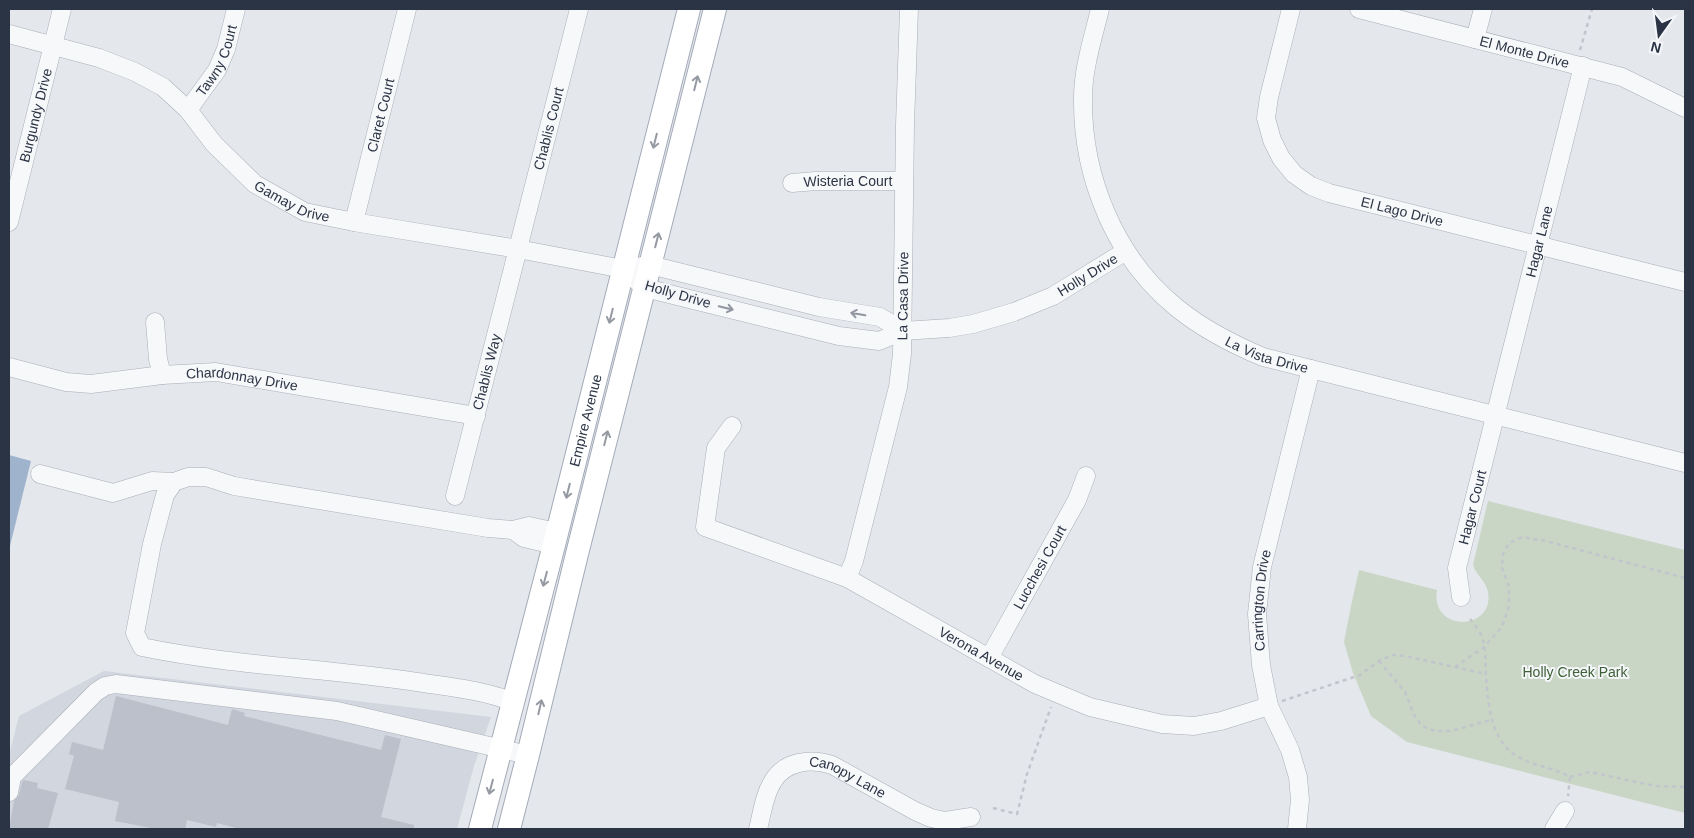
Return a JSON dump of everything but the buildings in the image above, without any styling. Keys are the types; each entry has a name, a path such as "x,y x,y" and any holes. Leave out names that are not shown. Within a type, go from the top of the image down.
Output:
{"main road":[{"name":"Empire Avenue","path":"480,829 556,538 689,9"},
{"name":"Empire Avenue","path":"509,829 715,9"},
{"path":"556,538 567,540 569,546 557,597 558,630"}],"street":[{"name":"Burgundy Drive","path":"9,222 62,9"},
{"name":"Tawny Court","path":"188,110 217,70 226,49 236,9"},
{"name":"Claret Court","path":"354,222 408,9"},
{"name":"Chablis Court","path":"518,249 579,9"},
{"name":"La Casa Drive","path":"846,578 854,561 898,387 903,331 904,181 909,9"},
{"name":"La Vista Drive","path":"1100,9 1087,63 1082,96 1089,163 1099,199 1126,251 1157,290 1178,309 1207,330 1263,357 1685,463"},
{"name":"El Lago Drive","path":"1291,9 1269,97 1266,118 1272,140 1278,152 1294,174 1311,186 1329,193 1685,282"},
{"name":"El Monte Drive","path":"1359,9 1475,39 1581,59 1622,76 1685,108"},
{"path":"1475,39 1482,9"},
{"name":"Gamay Drive","path":"9,34 99,58 135,72 163,87 188,110 214,144 255,184 306,212 623,269"},
{"name":"Hagar Lane","path":"1495,416 1538,246 1581,59"},
{"name":"Wisteria Court","path":"792,183 816,181 904,181"},
{"name":"Chablis Way","path":"455,496 518,249"},
{"name":"Holly Drive","path":"623,269 645,288 839,336 879,341 903,331 949,328 973,324 1014,312 1053,296 1126,251"},
{"name":"Holly Drive","path":"623,269 650,265 819,307 880,318 903,331"},
{"path":"154,322 158,359 162,375"},
{"name":"Chardonnay Drive","path":"9,367 66,382 91,384 162,375 216,372 476,416"},
{"name":"Carrington Drive","path":"1297,829 1300,800 1298,777 1290,750 1269,706 1260,665 1258,593 1262,567 1311,370"},
{"name":"Hagar Court","path":"1461,597 1457,568 1495,416"},
{"name":"Verona Avenue","path":"732,426 716,448 705,528 846,578 1035,684 1090,706 1162,724 1194,726 1222,721 1269,706"},
{"path":"40,474 113,493 152,481 174,482 188,477 206,477 234,486 488,528 513,530 529,526 556,538"},
{"name":"Lucchesi Court","path":"989,658 1077,500 1086,476"},
{"path":"174,482 165,495 143,588 135,633 142,647 182,655 247,664 369,675 478,692 513,702"},
{"path":"9,792 12,777 96,692 105,686 116,684 337,711 528,755"},
{"name":"Canopy Lane","path":"758,829 772,782 778,774 796,763 809,761 832,765 915,812 931,818 945,821 971,817"},
{"path":"1554,829 1565,810"}],"path":[{"path":"1581,59 1592,9"},
{"path":"1455,667 1484,647 1502,627 1510,606 1509,587 1502,568 1503,554 1509,543 1522,537 1546,541 1685,578"},
{"path":"1470,619 1481,635 1487,659 1486,674 1492,720 1511,752 1533,764 1561,772 1570,777 1590,772 1655,786 1685,787"},
{"path":"1269,706 1360,675 1379,660 1392,655 1405,656 1486,674"},
{"path":"1379,660 1405,692 1414,715 1422,726 1435,731 1451,731 1492,720"},
{"path":"993,808 1018,814 1027,774 1051,706"},
{"path":"1565,810 1570,777"}],"shaded area":[{"path":"104,671 491,717 474,766 457,829 9,829 9,755 19,716"}],"green space":[{"name":"Holly Creek Park","path":"1488,501 1685,550 1685,813 1407,742 1371,716 1353,673 1344,642 1359,570 1437,590 1437,604 1443,614 1452,620 1462,622 1473,620 1482,614 1488,605 1487,588 1473,565"}],"water":[{"path":"9,455 31,461 9,550"}]}
